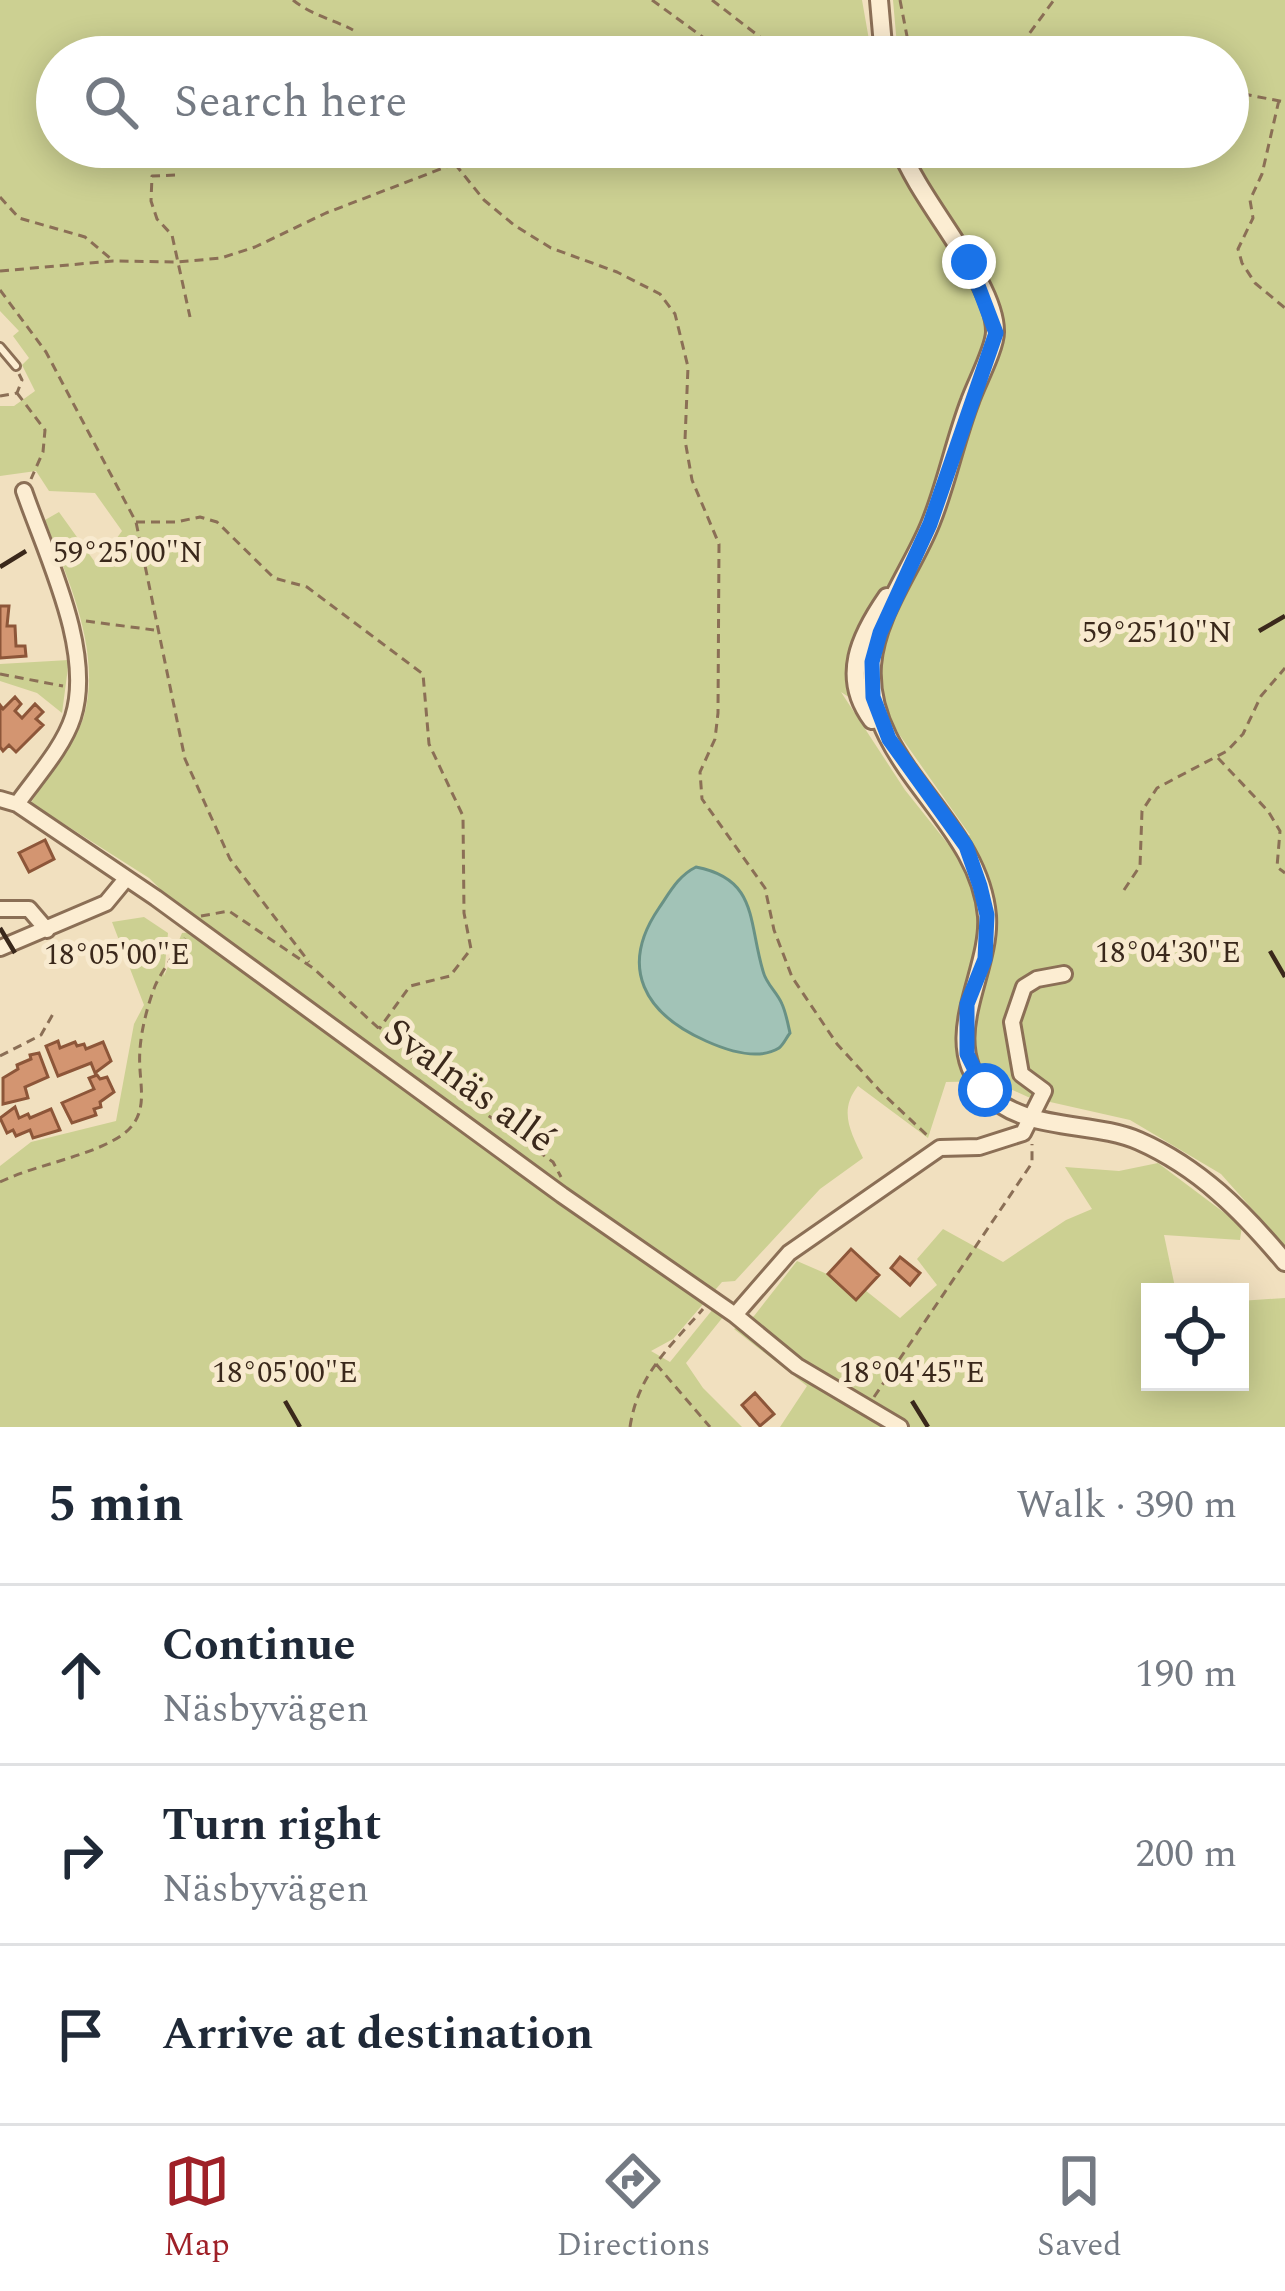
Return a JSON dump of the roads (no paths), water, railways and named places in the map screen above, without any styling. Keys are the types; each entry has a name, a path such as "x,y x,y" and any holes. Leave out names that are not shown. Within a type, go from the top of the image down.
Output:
{"street":[{"path":"879,0 882,36"},
{"path":"911,168 935,214 969,262 996,333 930,524 880,633 872,662 873,697 889,739 966,846 980,886 987,915 985,959 967,1004 967,1054 985,1090 1032,1118 1136,1139 1203,1176 1285,1262"},
{"path":"17,804 72,719 79,663 24,491"},
{"name":"Svalnäs allé","path":"0,800 17,804 156,898 562,1195 735,1315 797,1366 900,1427"},
{"path":"0,948 106,903 125,880"},
{"path":"0,909 29,909 47,930"},
{"path":"735,1315 789,1253 940,1148 979,1147 1023,1133 1044,1091 1022,1074 1012,1022 1024,987 1064,974"}],"lane":[{"path":"0,347 16,367"}],"water":[{"path":"696,867 731,881 747,905 764,976 782,1004 790,1033 771,1052 742,1053 706,1041 667,1017 644,987 640,950 647,930 675,885"}]}
